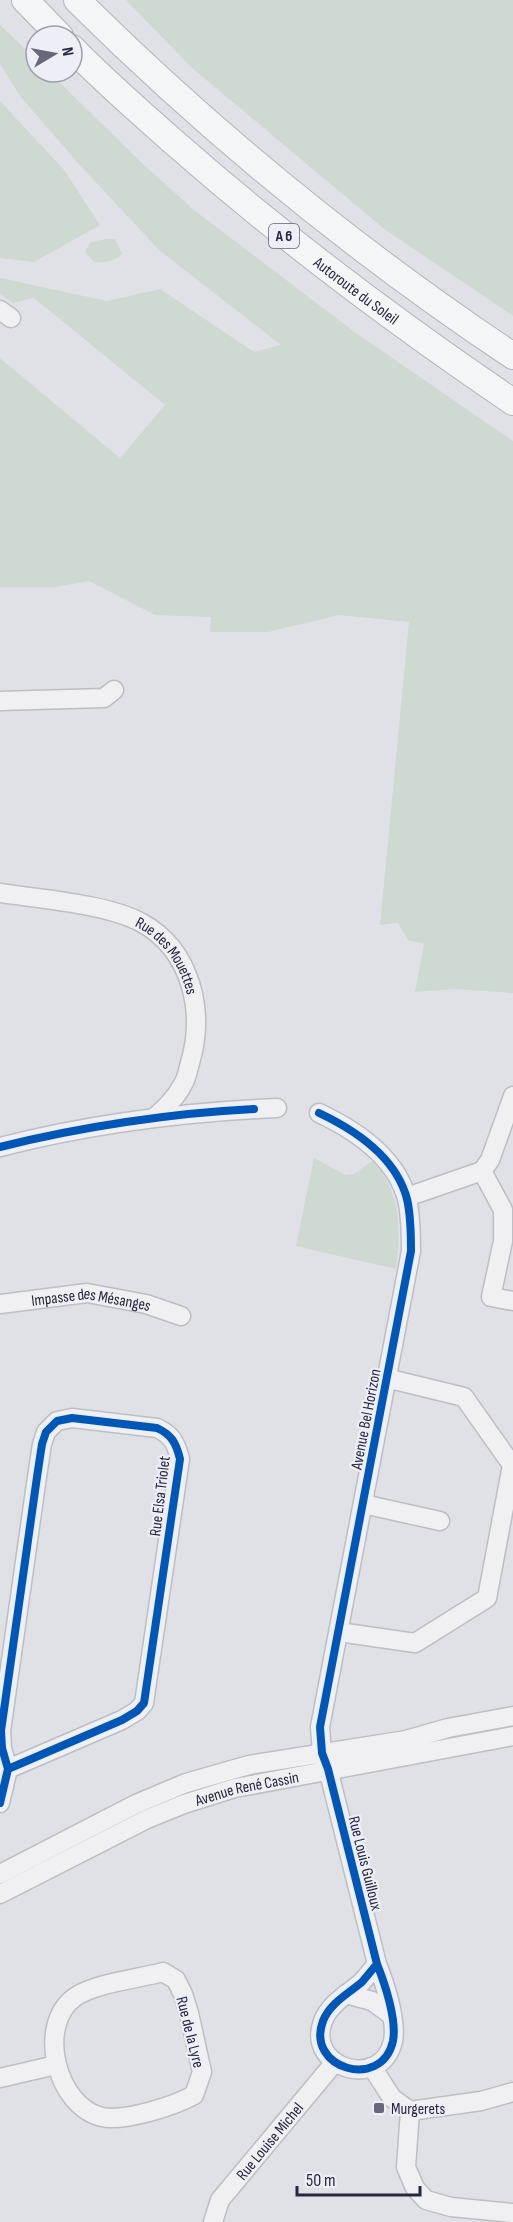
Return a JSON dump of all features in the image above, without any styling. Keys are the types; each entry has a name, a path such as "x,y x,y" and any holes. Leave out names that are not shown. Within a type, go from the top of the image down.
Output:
{"highway":[{"path":"25,0 48,24"},
{"name":"A 6","path":"77,0 197,113 314,212 390,270 513,356"},
{"name":"Autoroute du Soleil","path":"84,59 168,137 280,233 357,293 513,402"}],"street":[{"path":"0,701 104,698 114,690"},
{"name":"Rue des Mouettes","path":"0,893 109,910 142,923 170,946 194,989 197,1031 184,1084 170,1104 154,1118"},
{"path":"407,1197 482,1171 490,1160 513,1096"},
{"path":"0,1147 26,1140 154,1118 277,1108"},
{"name":"Avenue Bel Horizon","path":"318,1113 344,1124 373,1145 396,1175 407,1197 411,1251 320,1727 325,1761"},
{"path":"482,1171 503,1210 503,1241 491,1297 513,1301"},
{"name":"Impasse des Mésanges","path":"0,1304 87,1293 146,1304 181,1316"},
{"path":"339,1632 415,1643 487,1598 512,1465 464,1398 386,1378"},
{"name":"Rue Elsa Triolet","path":"0,1803 9,1769 2,1748 1,1731 37,1477 46,1432 57,1421 72,1418 158,1428 170,1434 177,1445 180,1459 144,1703 137,1711 122,1720 9,1769"},
{"path":"363,1504 440,1521"},
{"name":"Avenue René Cassin","path":"0,1894 147,1819 184,1804 325,1761 448,1728 513,1716"},
{"name":"Avenue René Cassin","path":"0,1874 136,1804 186,1783 249,1765 325,1761 513,1736"},
{"name":"Rue Louis Guilloux","path":"325,1761 391,2015"},
{"path":"346,1994 372,2001 391,2015 393,2040 389,2051 382,2061 372,2067 352,2070 335,2062 327,2054 322,2043 321,2031 330,2010 346,1994 377,1964"},
{"name":"Rue de la Lyre","path":"163,1972 176,1980 189,2013 202,2072 194,2095 118,2119 101,2117 81,2108 64,2088 56,2065 56,2027 63,2011 73,1999 88,1989 163,1972"},
{"name":"Rue Louise Michel","path":"213,2222 220,2200 335,2062"},
{"path":"0,2078 56,2065"},
{"path":"372,2067 392,2098 410,2111 471,2103 513,2092"},
{"path":"410,2111 406,2167 415,2188 426,2200 451,2207 513,2213"}],"shaded area":[{"path":"126,0 513,0 513,316 383,228 191,67"},
{"path":"0,25 24,48 24,84 61,84 145,166 194,210 356,333 513,441 513,993 455,989 415,992 424,944 408,940 398,923 380,925 409,622 339,615 268,632 210,632 211,617 155,615 89,581 55,587 0,587 0,358 120,458 165,405 34,298 13,303 0,294 0,278 107,301 160,289 254,352 281,345 159,250 78,163 20,96 0,64"},
{"path":"0,101 64,170 100,225 34,262 0,258"},
{"path":"115,239 122,254 109,261 94,262 85,252 91,242"},
{"path":"314,1158 345,1175 354,1174 374,1160 389,1186 397,1212 399,1238 396,1269 296,1246"}],"cycle path":[{"path":"0,1147 61,1133 126,1122 254,1109"},
{"path":"319,1113 360,1137 394,1170 407,1199 411,1232 411,1251 320,1727 322,1753 377,1964 390,2002 394,2032 393,2041 386,2056 375,2066 361,2069 347,2068 334,2062 325,2051 320,2038 323,2021 335,2004 362,1982 377,1964"},
{"path":"0,1803 8,1769 2,1748 1,1731 37,1477 46,1432 57,1421 72,1418 157,1428 173,1440 180,1459 144,1703 137,1711 122,1720 8,1769"}],"place":[{"name":"Murgerets","path":"379,2108"}]}
